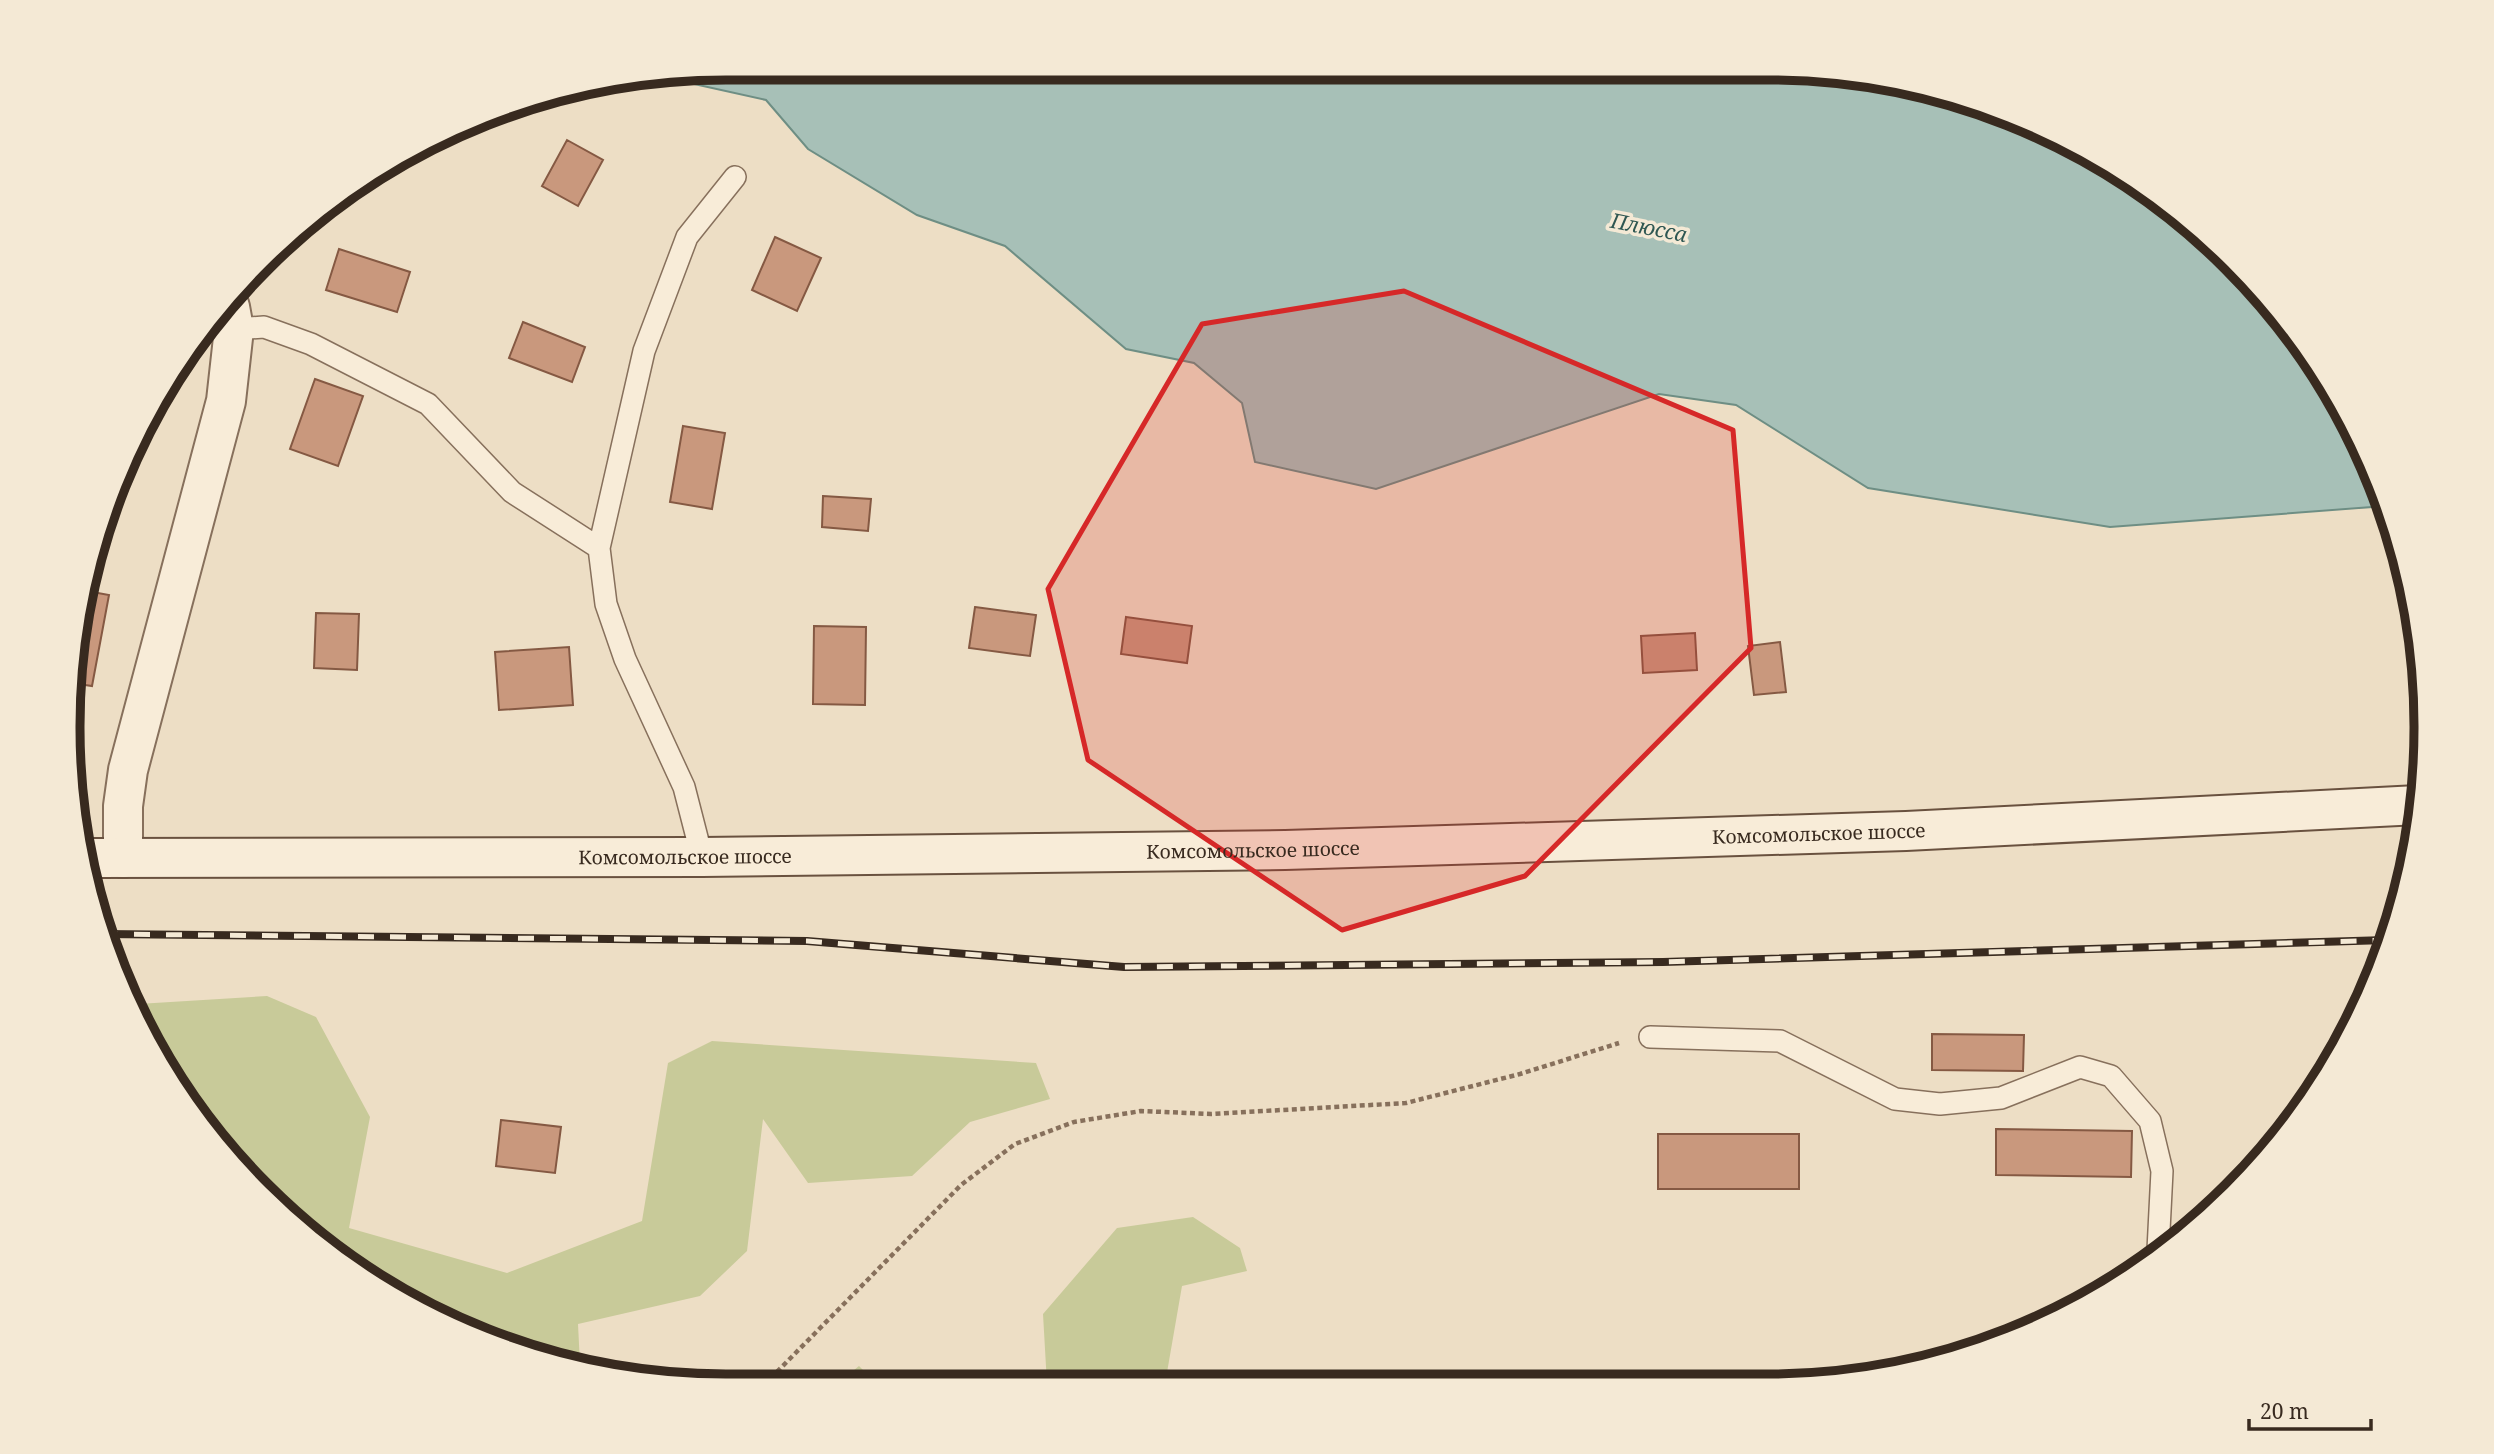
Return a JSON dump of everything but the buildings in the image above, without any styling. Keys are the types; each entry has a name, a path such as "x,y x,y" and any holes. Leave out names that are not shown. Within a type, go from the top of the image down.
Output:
{"main road":[{"path":"105,858 122,806 128,770 226,401 232,318"},
{"name":"Комсомольское шоссе","path":"105,858 702,857 1284,850 1906,831 2409,805"}],"lane":[{"path":"702,857 684,787 625,659 606,604 599,548 644,351 687,237 735,177"},
{"path":"232,318 311,344 428,404 512,492 599,548"},
{"path":"1650,1037 1780,1041 1895,1099 1940,1104 2001,1098 2080,1067 2111,1076 2150,1121 2162,1171 2158,1242"}],"path":[{"path":"775,1374 961,1185 1015,1144 1074,1122 1141,1111 1211,1114 1406,1103 1520,1074 1599,1047 1650,1037"}],"highlighted area":[{"path":"1404,291 1733,430 1751,648 1525,876 1342,930 1088,760 1048,589 1202,324"}],"green space":[{"path":"267,996 316,1017 370,1117 349,1228 507,1273 642,1221 668,1063 712,1041 1036,1063 1050,1099 970,1122 912,1176 808,1183 763,1119 747,1251 700,1296 578,1324 580,1356 519,1339 441,1307 368,1265 333,1240 270,1184 214,1121 167,1050 143,1004"},
{"path":"1193,1217 1240,1248 1247,1271 1182,1286 1167,1374 1046,1374 1043,1314 1117,1228"},
{"path":"859,1366 867,1374 849,1374"}],"water":[{"name":"Плюсса","path":"1767,80 1851,86 1934,103 1975,115 2053,147 2126,189 2193,241 2253,301 2305,368 2347,441 2374,507 2110,527 1868,488 1736,405 1659,394 1376,489 1255,462 1242,403 1194,363 1126,349 1005,246 917,215 808,149 766,100 685,82"}],"railway":[{"path":"115,934 807,941 1124,967 1663,962 2377,940"}]}
